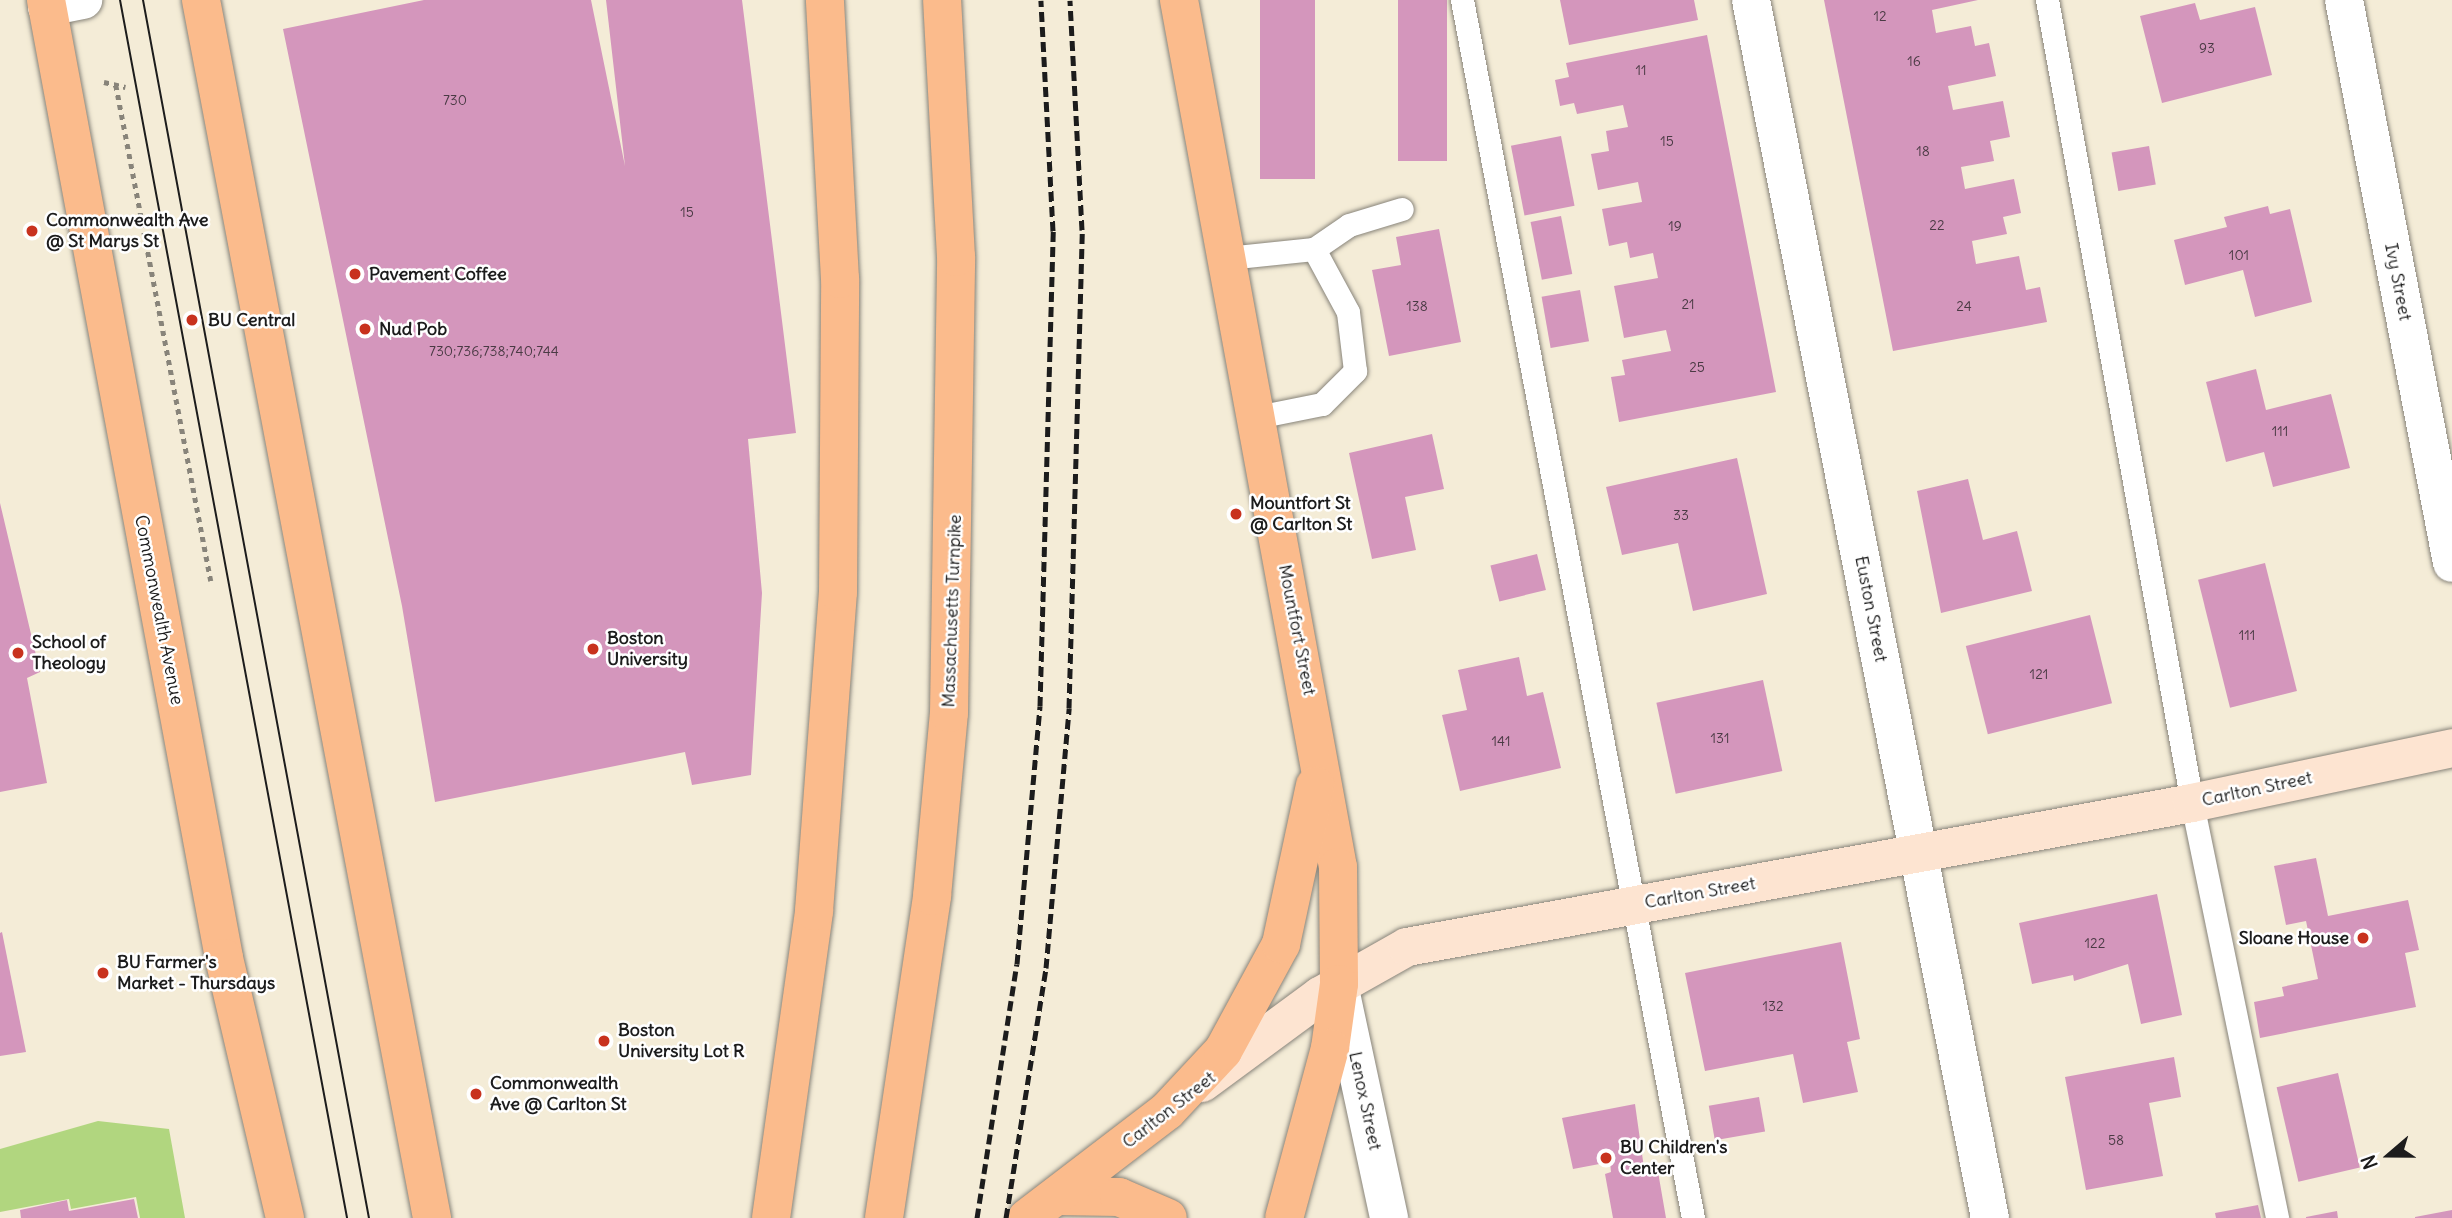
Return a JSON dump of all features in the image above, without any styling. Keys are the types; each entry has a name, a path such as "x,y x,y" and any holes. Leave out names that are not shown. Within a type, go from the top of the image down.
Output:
{"main road":[{"path":"201,0 432,1218"},
{"path":"771,1218 814,911 838,592 840,279 825,0"},
{"name":"Massachusetts Turnpike","path":"884,1218 932,896 949,699 956,270 942,0"},
{"name":"Mountfort Street","path":"1179,0 1320,756 1338,867 1339,984 1324,1083 1284,1218"},
{"name":"Commonwealth Avenue","path":"59,2 224,958 285,1218"},
{"name":"Carlton Street","path":"1042,1208 1174,1104 1339,984 1407,947 2192,803 2452,748"},
{"path":"1174,1104 1223,1051 1282,944 1304,860 1320,756"},
{"path":"1042,1208 1119,1197 1168,1218"}],"street":[{"name":"Euston Street","path":"1751,0 1990,1218"},
{"name":"Ivy Street","path":"2344,0 2452,563"},
{"name":"Lenox Street","path":"1339,984 1389,1218"}],"lane":[{"path":"1462,0 1693,1218"},
{"path":"2047,0 2192,803 2277,1218"},
{"path":"1227,258 1314,249 1349,225 1402,209"},
{"path":"1257,417 1322,404 1355,371 1348,312 1314,249"}],"path":[{"path":"116,85 211,581"}],"green space":[{"path":"98,1121 169,1129 185,1218 140,1218 136,1197 71,1209 69,1199 0,1212 0,1149"}],"building":[{"name":"Boston University","path":"424,0 591,0 625,166 606,0 742,0 796,433 748,439 762,593 751,775 692,785 685,752 435,802 402,606 283,29"},
{"path":"1260,0 1315,0 1315,179 1260,179"},
{"path":"1398,0 1447,0 1447,161 1398,161"},
{"path":"1560,0 1694,0 1698,20 1569,45"},
{"path":"1824,0 1978,0 1932,10 1936,33 1971,26 1975,46 1989,43 1996,76 1948,86 1953,110 2003,101 2010,137 1990,141 1994,161 1961,167 1965,189 2014,179 2021,213 2003,217 2007,234 1972,241 1976,264 2019,256 2026,290 2040,287 2047,322 1893,351"},
{"path":"2195,3 2200,20 2255,7 2272,75 2162,103 2140,16"},
{"path":"1707,35 1776,392 1619,422 1611,377 1625,375 1622,360 1671,351 1666,330 1624,338 1614,286 1658,278 1653,253 1630,258 1627,242 1609,246 1602,209 1642,202 1638,182 1598,190 1591,154 1609,151 1606,131 1628,127 1623,105 1577,114 1574,103 1560,106 1555,80 1569,77 1566,63"},
{"path":"1561,136 1575,206 1524,215 1511,146"},
{"path":"2149,146 2156,184 2118,191 2112,153"},
{"path":"2268,206 2270,214 2290,209 2312,302 2255,317 2243,270 2185,285 2174,240 2227,227 2224,217"},
{"path":"1561,216 1572,274 1542,280 1531,222"},
{"path":"1439,229 1461,342 1389,356 1372,270 1401,265 1396,237"},
{"path":"1580,290 1589,341 1551,348 1542,297"},
{"path":"2256,369 2266,410 2331,394 2350,468 2273,487 2264,452 2226,462 2206,382"},
{"path":"1432,434 1444,489 1405,497 1416,550 1372,559 1349,453"},
{"path":"1737,458 1767,594 1693,611 1678,543 1622,555 1606,487"},
{"path":"1968,479 1983,540 2017,531 2032,591 1941,613 1917,491"},
{"name":"School of Theology","path":"0,503 40,672 27,678 47,783 0,792"},
{"path":"1537,554 1546,590 1499,602 1490,566"},
{"path":"2265,563 2297,691 2230,708 2198,580"},
{"path":"2090,615 2112,703 1988,734 1966,646"},
{"path":"1519,657 1527,696 1543,692 1561,768 1460,791 1442,715 1467,710 1458,670"},
{"path":"1763,680 1782,771 1676,794 1656,703"},
{"name":"Sloane House","path":"2316,858 2328,916 2408,900 2419,950 2405,953 2416,1007 2260,1038 2254,1002 2284,996 2282,987 2318,979 2306,921 2286,925 2274,866"},
{"path":"2157,894 2182,1015 2141,1024 2128,964 2074,981 2073,975 2032,984 2019,923"},
{"path":"2,932 26,1052 0,1056 0,933"},
{"path":"1841,942 1860,1039 1847,1042 1858,1092 1803,1103 1793,1054 1705,1071 1685,973"},
{"path":"2174,1057 2181,1097 2149,1103 2163,1176 2086,1190 2065,1077"},
{"path":"2338,1073 2360,1168 2298,1182 2277,1087"},
{"path":"1759,1097 1765,1131 1715,1140 1709,1106"},
{"name":"BU Children's Center","path":"1635,1104 1644,1168 1657,1166 1666,1218 1613,1218 1605,1174 1611,1172 1610,1162 1573,1169 1562,1118"},
{"path":"134,1199 138,1218 21,1218 20,1210 67,1200 69,1211"},
{"path":"2258,1205 2261,1218 2216,1218 2215,1213"},
{"path":"2452,1210 2452,1218 2415,1218 2415,1217"},
{"path":"2337,1211 2338,1218 2306,1218 2306,1217"}],"tram line":[{"path":"120,0 347,1218"},
{"path":"143,0 369,1218"}],"railway":[{"path":"977,1218 1017,964 1040,706 1053,231 1041,0"},
{"path":"1006,1218 1046,968 1069,708 1082,230 1070,0"}],"place":[{"name":"Commonwealth Ave @ St Marys St","path":"32,231"},
{"name":"Pavement Coffee","path":"355,274"},
{"name":"BU Central","path":"192,320"},
{"name":"Nud Pob","path":"365,329"},
{"name":"Mountfort St @ Carlton St","path":"1236,514"},
{"name":"Boston University","path":"593,649"},
{"name":"School of Theology","path":"18,653"},
{"name":"Sloane House","path":"2363,938"},
{"name":"BU Farmer's Market - Thursdays","path":"103,973"},
{"name":"Boston University Lot R","path":"604,1041"},
{"name":"Commonwealth Ave @ Carlton St","path":"476,1094"},
{"name":"BU Children's Center","path":"1606,1158"}]}
